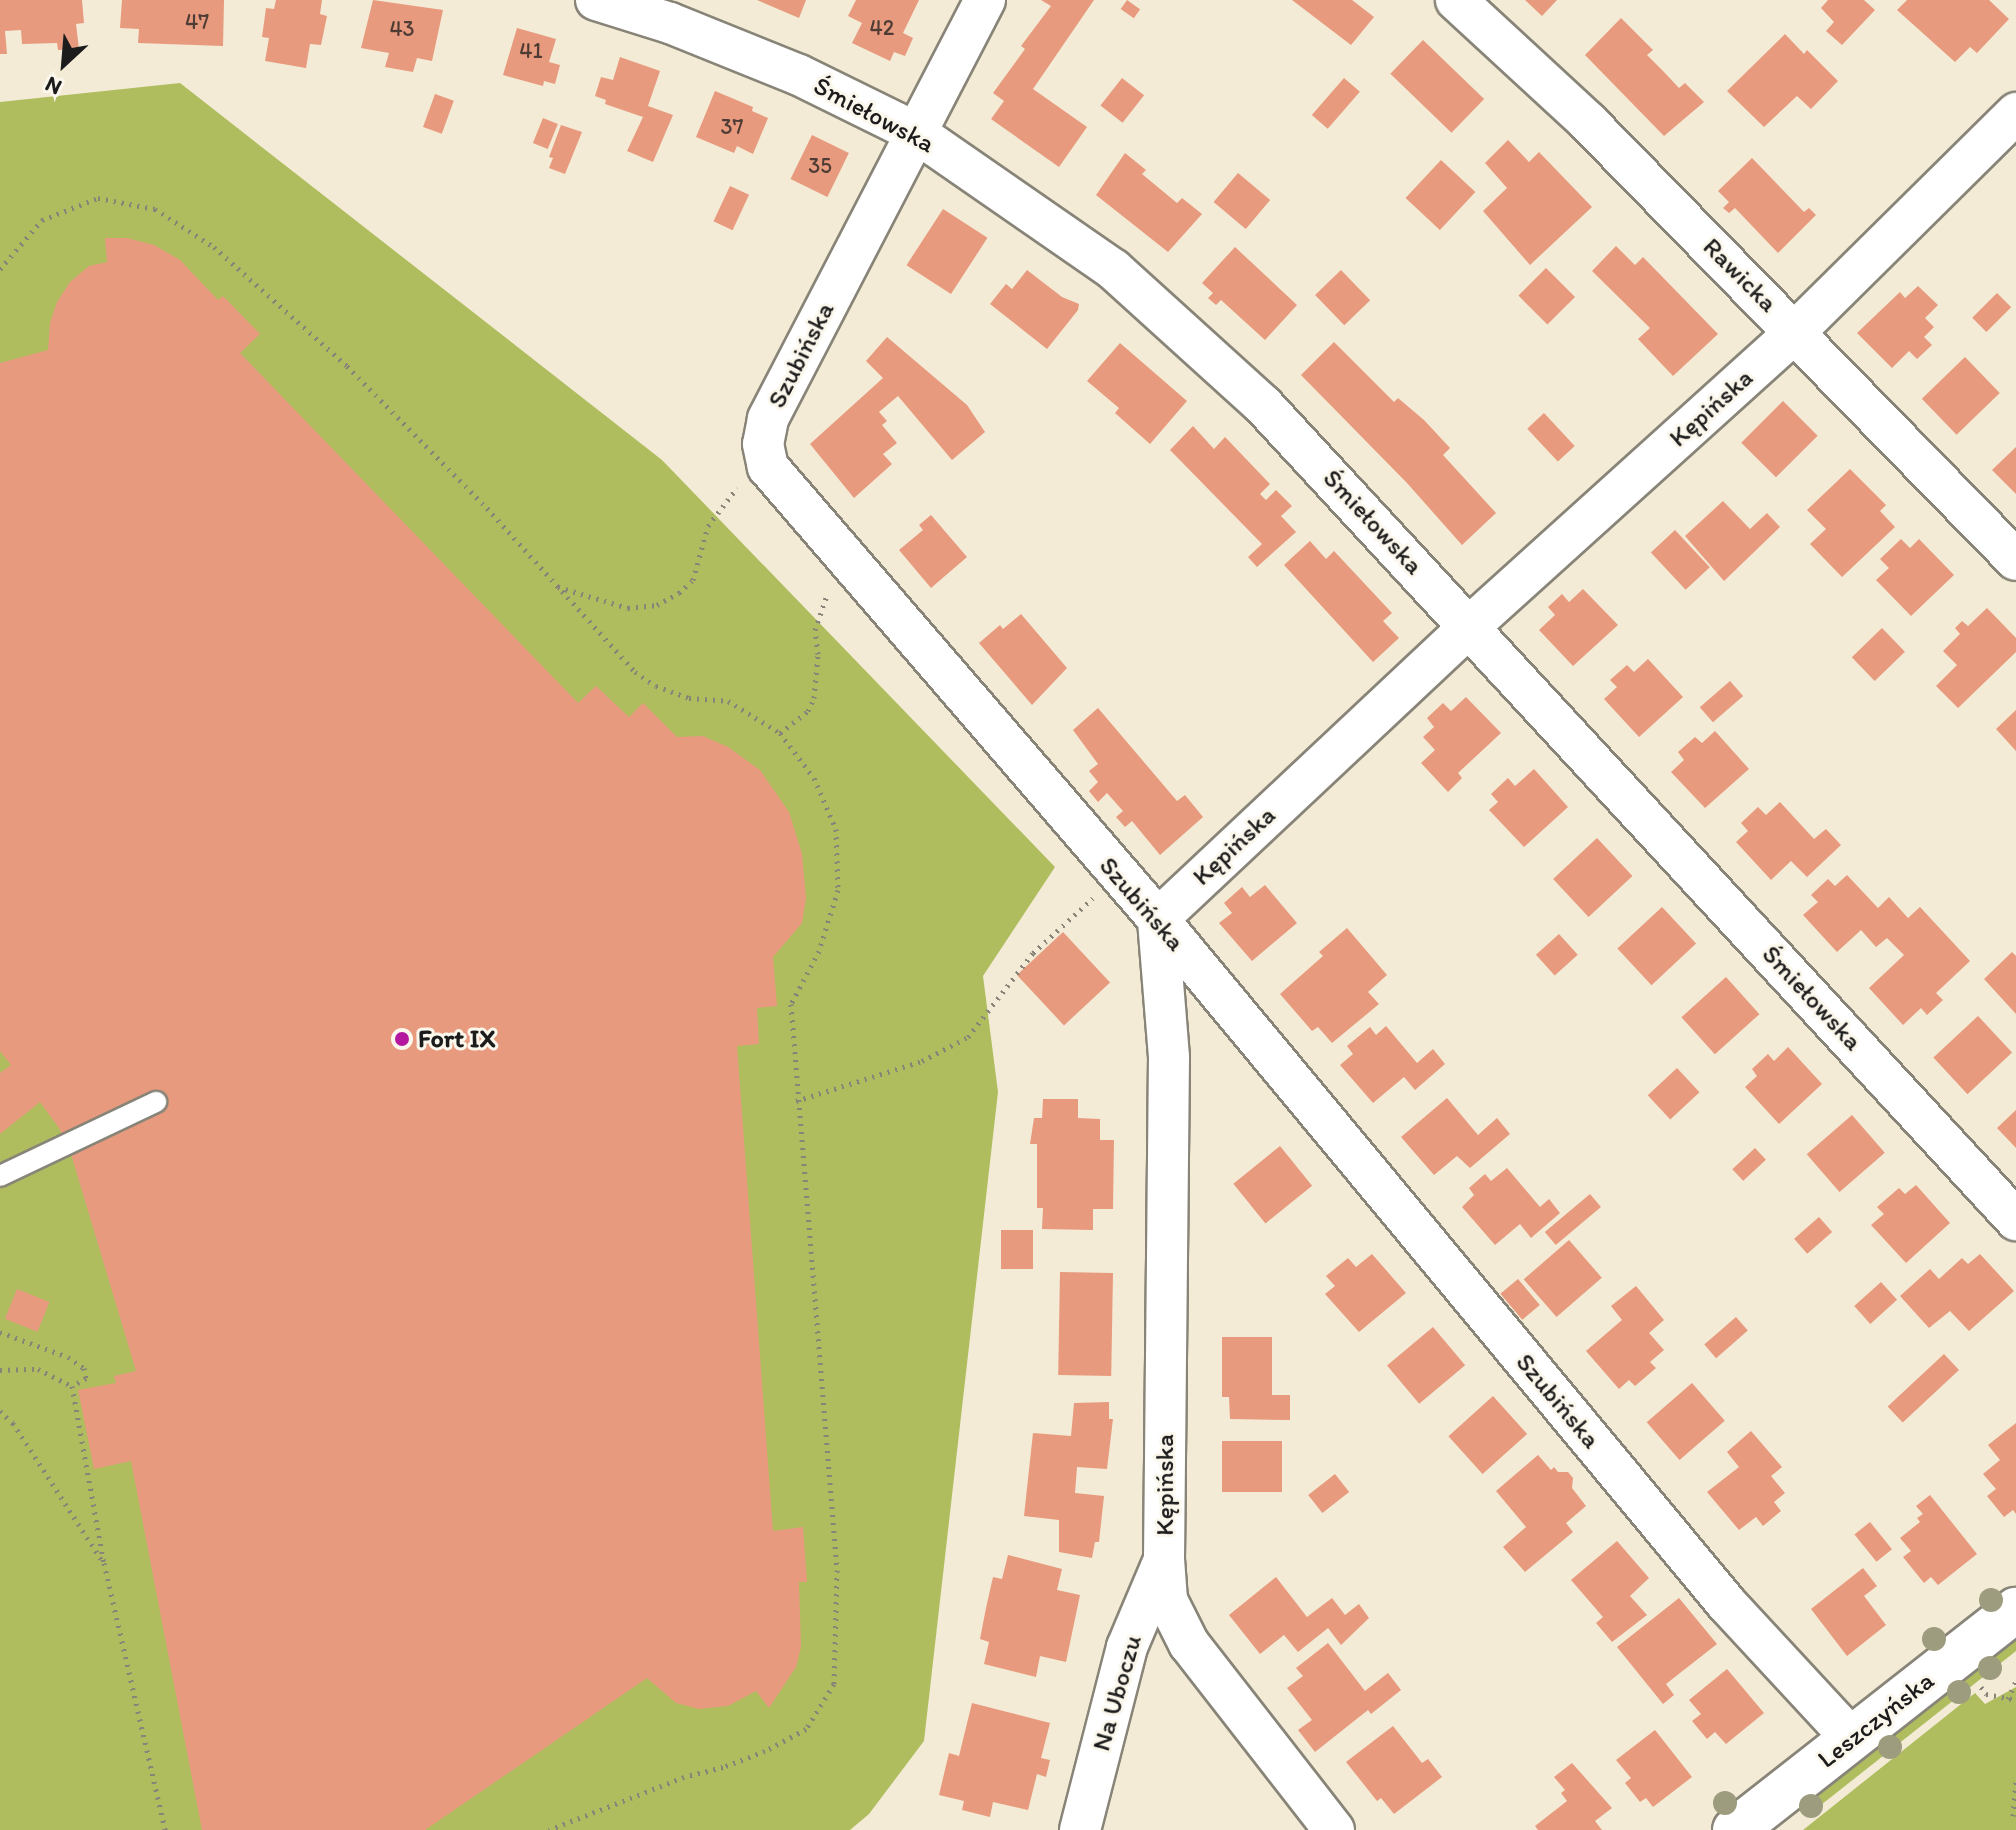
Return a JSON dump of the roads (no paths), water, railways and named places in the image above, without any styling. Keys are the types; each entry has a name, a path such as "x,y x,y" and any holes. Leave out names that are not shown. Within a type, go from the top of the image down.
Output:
{"street":[{"name":"Śmiełowska","path":"596,0 670,23 799,75 915,132 1113,269 1263,405 2016,1220"},
{"name":"Szubińska","path":"985,0 768,419 763,444 768,467 1117,876 1158,919 1726,1603 1852,1739"},
{"name":"Rawicka","path":"1456,0 1588,122 1796,331 2016,560"},
{"name":"Kępińska","path":"1334,1830 1189,1644 1167,1600 1164,1559 1169,1057 1158,919 1470,626 1796,331 2016,113"},
{"name":"Na Uboczu","path":"1080,1830 1127,1647 1164,1559"},
{"name":"Leszczyńska","path":"1751,1825 1852,1739 2016,1610"}],"lane":[{"path":"0,1176 156,1102"}],"place":[{"name":"Fort IX","path":"402,1039"}]}
